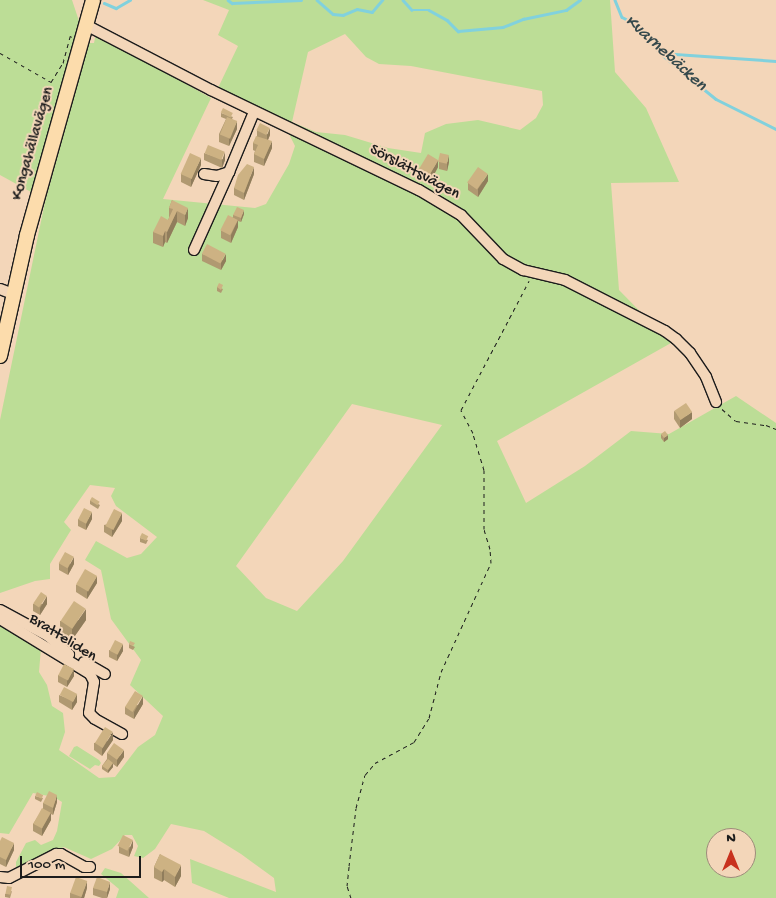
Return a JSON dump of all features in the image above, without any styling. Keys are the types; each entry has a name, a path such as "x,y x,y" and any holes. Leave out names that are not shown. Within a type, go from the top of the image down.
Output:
{"main road":[{"name":"Kongahällavägen","path":"0,356 6,292 42,180 93,0"}],"street":[{"name":"Sörslättsvägen","path":"86,25 254,112 419,190 461,215 503,258 532,272 565,280 676,339 702,370 716,402"},
{"path":"194,250 254,112"},
{"path":"204,174 217,176 229,172"},
{"name":"Bratteliden","path":"0,610 48,636 69,654 105,674"},
{"name":"Bratteliden","path":"0,619 90,674 94,682 89,713 95,719 122,734"},
{"path":"0,877 9,878 56,854 61,854 84,867 90,867"}],"path":[{"path":"0,53 51,82 63,63 70,36 82,40"},
{"path":"350,898 347,886 356,808 365,775 374,763 414,742 429,718 442,672 491,563 490,548 484,530 484,470 473,433 461,410 474,389 501,332 517,308 532,272"},
{"path":"716,402 724,412 736,421 766,425 776,429"}],"green space":[{"path":"0,0 72,0 79,21 31,192 0,175"},
{"path":"203,0 610,0 615,72 646,108 679,182 611,183 619,290 671,343 497,441 526,503 585,466 631,431 669,434 736,396 776,423 776,898 229,898 192,883 190,859 276,892 274,878 241,854 204,831 171,824 155,849 143,858 134,856 138,846 132,835 125,835 112,849 91,859 64,847 33,860 16,871 16,862 26,843 35,840 41,845 53,840 57,831 62,802 54,797 33,793 9,834 0,833 0,622 41,648 39,672 47,685 52,706 63,713 65,732 59,750 99,778 115,777 138,747 155,735 163,716 130,685 141,660 111,619 101,570 85,560 96,541 127,558 141,554 157,537 116,506 111,496 115,488 90,485 64,522 71,530 50,564 50,579 35,581 0,593 0,420 45,202 89,43 94,43 96,33 211,98 163,199 255,208 266,204 289,164 295,146 281,118 218,88 238,46 218,35 229,10","holes":["345,34 366,57 379,64 411,66 542,91 543,105 536,118 520,130 478,120 446,124 425,133 421,153 388,148 345,135 316,132 292,122 308,52","352,404 442,425 343,561 297,611 266,598 236,566"]},
{"path":"77,746 99,760 101,763 99,766 95,765 90,769 69,756 74,747"},
{"path":"105,868 121,873 149,898 116,898 119,889 101,874"}],"building":[{"path":"223,108 233,113 231,117 221,112"},
{"path":"227,117 237,121 230,139 220,135"},
{"path":"260,123 270,128 266,135 256,130"},
{"path":"256,136 272,141 264,159 254,154 258,145 253,143"},
{"path":"208,145 225,152 221,160 205,153"},
{"path":"190,153 201,158 192,179 181,174"},
{"path":"440,153 449,155 447,164 438,162"},
{"path":"428,154 438,160 429,176 418,170"},
{"path":"247,164 254,167 244,193 234,188 238,175"},
{"path":"478,167 488,174 477,189 467,183"},
{"path":"172,200 188,208 185,215 177,211 167,232 165,231 163,236 153,232 161,216 168,220 173,209 169,208"},
{"path":"237,207 244,210 241,218 233,215"},
{"path":"228,215 238,220 230,235 220,230"},
{"path":"207,244 226,254 220,264 202,254"},
{"path":"219,283 223,285 221,290 217,287"},
{"path":"686,403 692,412 681,420 674,411"},
{"path":"665,431 668,435 664,438 661,434"},
{"path":"92,497 100,502 98,505 90,500"},
{"path":"84,508 92,512 86,524 78,520"},
{"path":"114,509 122,513 113,530 105,526"},
{"path":"142,533 148,536 146,541 140,537"},
{"path":"65,552 74,557 67,568 59,563"},
{"path":"85,569 97,576 88,592 76,585"},
{"path":"41,592 47,596 39,608 33,604"},
{"path":"74,601 86,609 72,629 61,621"},
{"path":"115,640 123,644 118,655 110,651"},
{"path":"130,641 135,643 133,646 129,644"},
{"path":"64,664 74,669 68,681 58,676"},
{"path":"64,687 77,694 73,702 60,695"},
{"path":"135,691 143,696 133,712 125,707"},
{"path":"105,727 113,732 103,748 95,743"},
{"path":"114,743 124,750 117,760 107,753"},
{"path":"108,759 113,763 108,770 102,766"},
{"path":"49,791 57,795 53,808 43,803"},
{"path":"37,792 43,795 41,799 35,796"},
{"path":"42,808 51,813 42,829 33,824"},
{"path":"123,835 133,840 127,851 118,846"},
{"path":"2,837 14,843 6,860 0,857 0,841"},
{"path":"160,854 181,865 175,877 164,869 162,872 154,867"},
{"path":"76,877 87,881 81,897 70,893"},
{"path":"97,877 110,882 107,892 93,888"},
{"path":"7,886 12,887 10,895 5,894"}],"waterway":[{"name":"Kvarnebäcken","path":"104,3 116,8 130,0"},
{"name":"Kvarnebäcken","path":"228,0 232,3 301,0"},
{"name":"Kvarnebäcken","path":"317,0 333,14 343,15 357,9 372,12 382,0"},
{"name":"Kvarnebäcken","path":"403,0 412,10 429,10 447,20 458,31 503,27 523,19 566,10 580,0"},
{"name":"Kvarnebäcken","path":"615,0 622,17 632,22 660,53 716,99 776,129"},
{"path":"660,53 776,61"}]}
